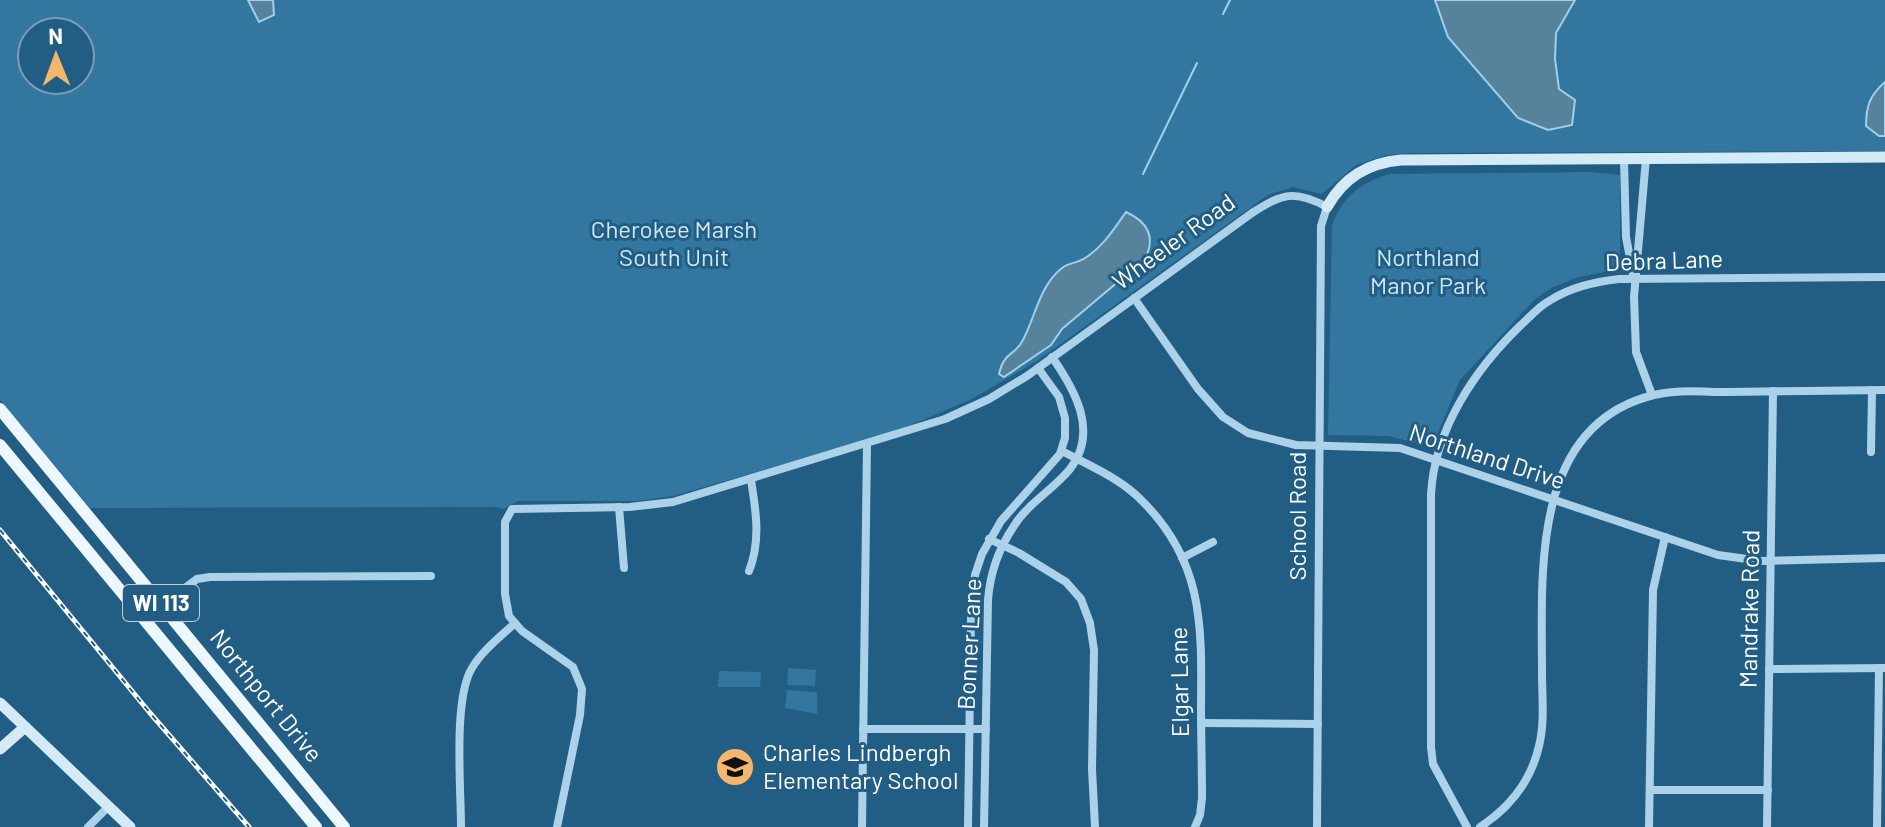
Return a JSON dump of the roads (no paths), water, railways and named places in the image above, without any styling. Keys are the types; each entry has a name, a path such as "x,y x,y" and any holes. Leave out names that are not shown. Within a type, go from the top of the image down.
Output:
{"main road":[{"name":"Northport Drive","path":"0,409 344,827"},
{"name":"Northport Drive","path":"0,445 316,827"}],"street":[{"path":"1327,207 1334,195 1355,174 1384,162 1885,157"},
{"path":"1634,280 1639,263 1646,158"},
{"path":"1624,159 1626,237 1634,280 1636,352 1652,395"},
{"name":"Wheeler Road","path":"515,623 509,616 505,594 505,522 510,511 519,507 619,507 673,502 867,444 964,411 1038,368 1279,196 1298,195 1327,207"},
{"name":"School Road","path":"1317,827 1321,226 1327,207"},
{"name":"Debra Lane","path":"1467,827 1433,764 1431,747 1431,495 1435,459 1462,397 1476,375 1504,341 1540,307 1581,286 1634,280 1885,277"},
{"name":"Northland Drive","path":"1134,298 1198,389 1223,417 1238,428 1264,439 1296,445 1400,448 1718,555 1770,561 1885,558"},
{"path":"1052,357 1069,381 1082,411 1082,441 1076,459"},
{"path":"1038,368 1062,405 1066,428 1062,451"},
{"path":"1871,452 1872,390"},
{"path":"1480,827 1513,799 1527,777 1540,744 1545,532 1554,499 1573,453 1592,430 1608,415 1652,395 1668,392 1885,390"},
{"name":"Mandrake Road","path":"1767,827 1773,391"},
{"path":"862,827 867,444"},
{"name":"Elgar Lane","path":"1062,451 1136,495 1162,526 1189,571 1201,624 1202,798 1195,827"},
{"name":"Bonner Lane","path":"968,827 972,589 989,539 1015,502 1062,451"},
{"name":"Bonner Lane","path":"984,827 988,600 994,564 1015,523 1069,470 1076,459"},
{"path":"749,571 756,542 751,480"},
{"path":"619,507 624,568"},
{"path":"1649,827 1653,590 1665,537"},
{"path":"989,539 1066,582 1081,599 1090,623 1094,650 1092,769 1095,827"},
{"path":"1182,558 1213,542"},
{"path":"145,618 197,579 210,577 431,576"},
{"path":"461,827 461,720 466,680 473,664 515,623 573,667 582,689 557,827"},
{"path":"1769,669 1882,668 1881,778 1877,827"},
{"path":"0,703 130,827"},
{"path":"1201,723 1318,724"},
{"path":"0,749 25,727"},
{"path":"863,729 986,729"},
{"path":"1651,790 1768,790"},
{"path":"88,827 109,806"}],"waterway":[{"path":"1223,14 1230,0"},
{"path":"1143,174 1197,63"}],"railway":[{"path":"0,530 150,713 249,827"}],"place":[{"name":"Charles Lindbergh Elementary School","path":"735,767"}],"park label":[{"name":"Cherokee Marsh South Unit","path":"674,244"},
{"name":"Northland Manor Park","path":"1428,272"}]}
